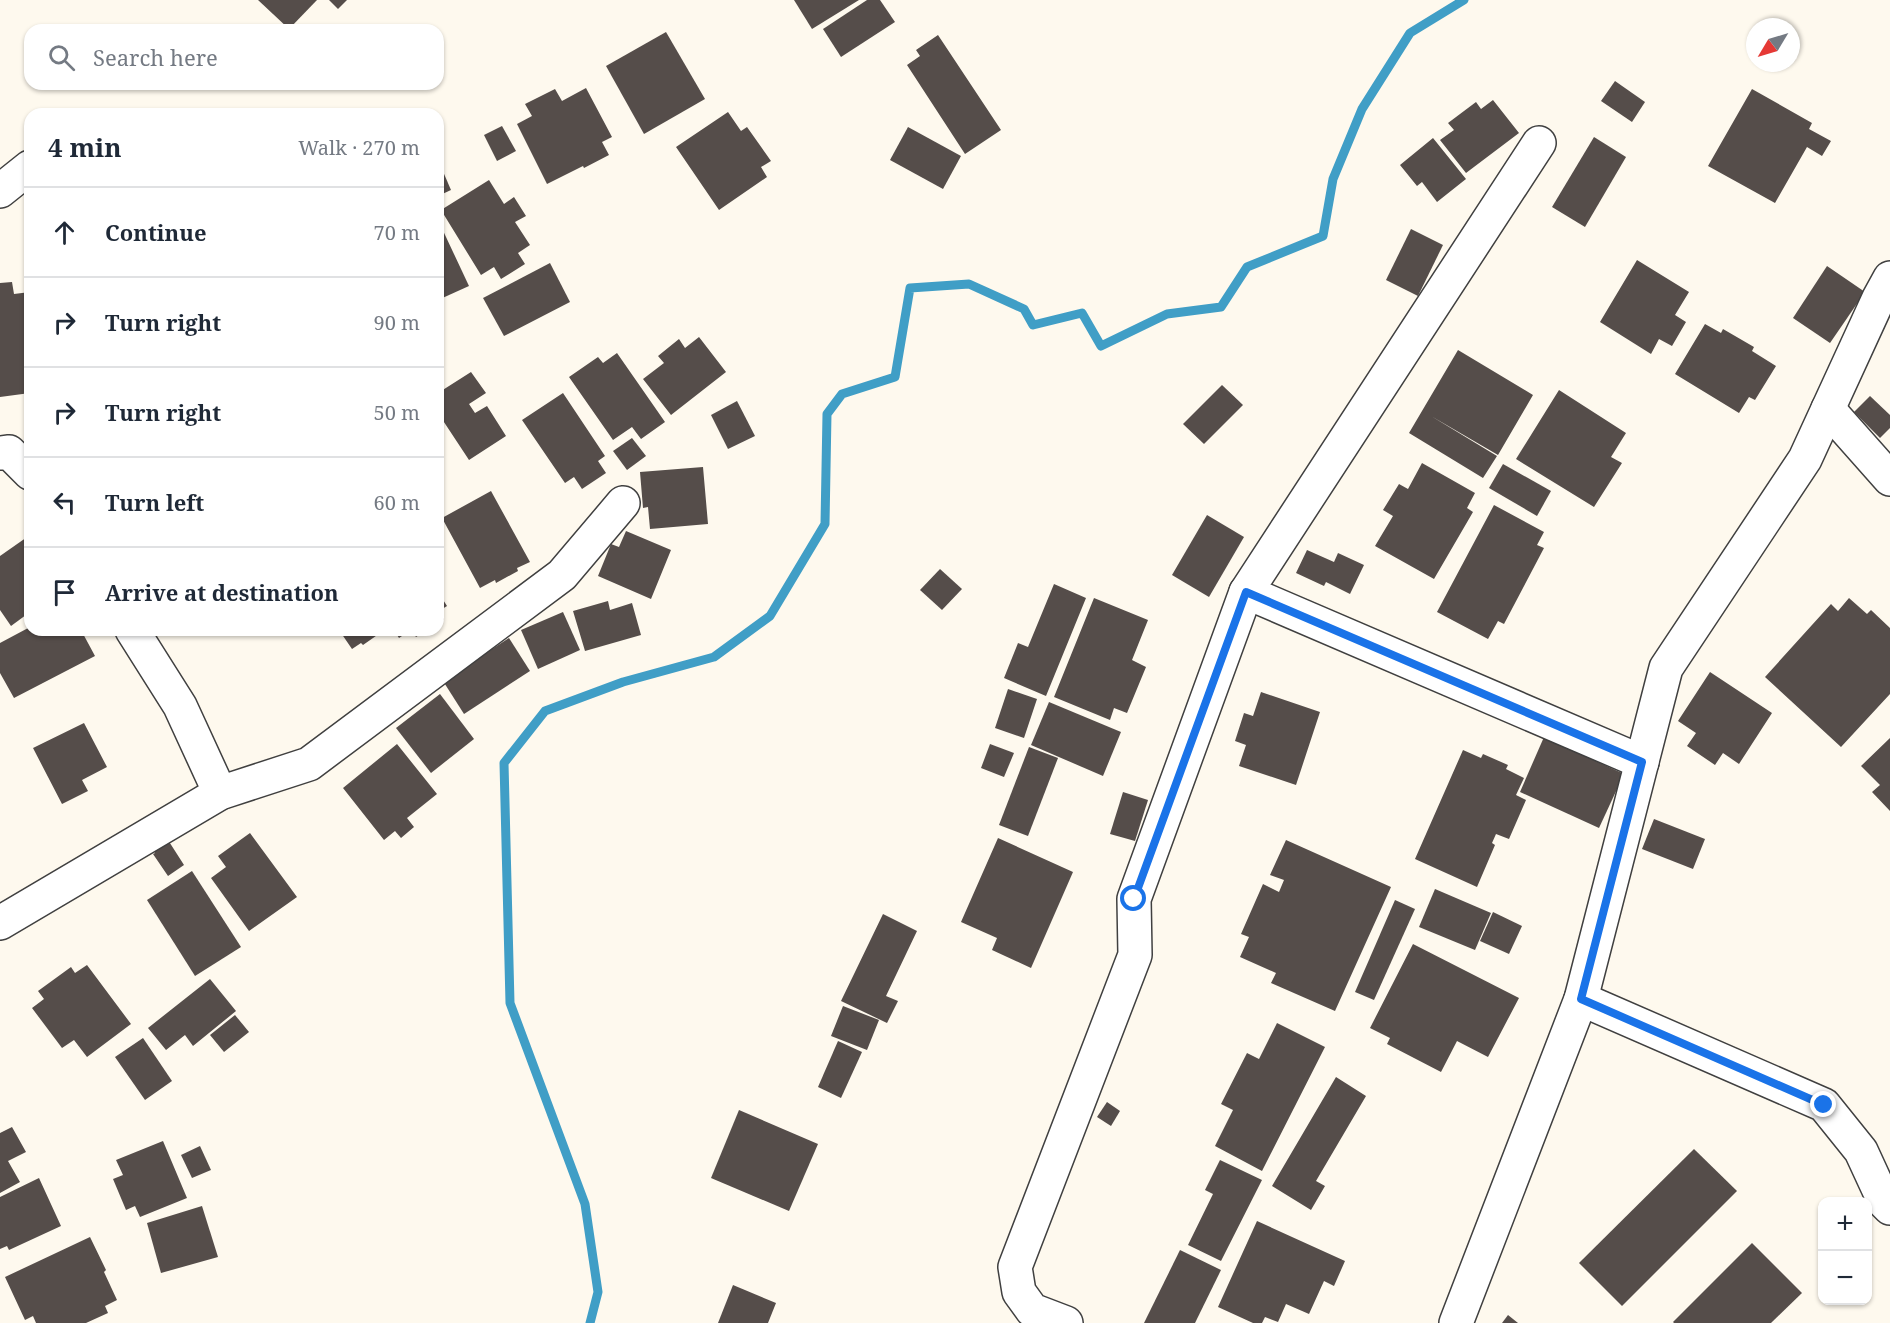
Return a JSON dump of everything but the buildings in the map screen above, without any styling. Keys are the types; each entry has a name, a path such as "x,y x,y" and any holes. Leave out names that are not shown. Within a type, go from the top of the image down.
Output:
{"street":[{"path":"1066,1323 1032,1310 1019,1292 1015,1267 1136,955 1134,899 1246,592 1539,143"},
{"path":"0,191 24,172"},
{"path":"1456,1323 1581,999 1666,668 1805,459 1890,278"},
{"path":"1828,409 1890,479"},
{"path":"0,453 9,452 24,468"},
{"path":"0,924 220,793 309,764 562,575 623,503"},
{"path":"1246,592 1642,762"},
{"path":"136,636 180,706 220,793"},
{"path":"1581,999 1824,1105 1861,1151 1885,1203 1890,1208"}],"waterway":[{"path":"590,1323 598,1292 585,1204 510,1003 504,763 545,711 623,682 714,657 770,616 825,524 827,414 842,394 895,377 910,288 969,284 1024,309 1033,325 1082,313 1101,346 1167,314 1221,307 1247,267 1323,236 1333,179 1362,109 1410,33 1464,0"}],"route":[{"path":"1134,899 1246,592 1642,762 1581,999 1824,1105"}]}
